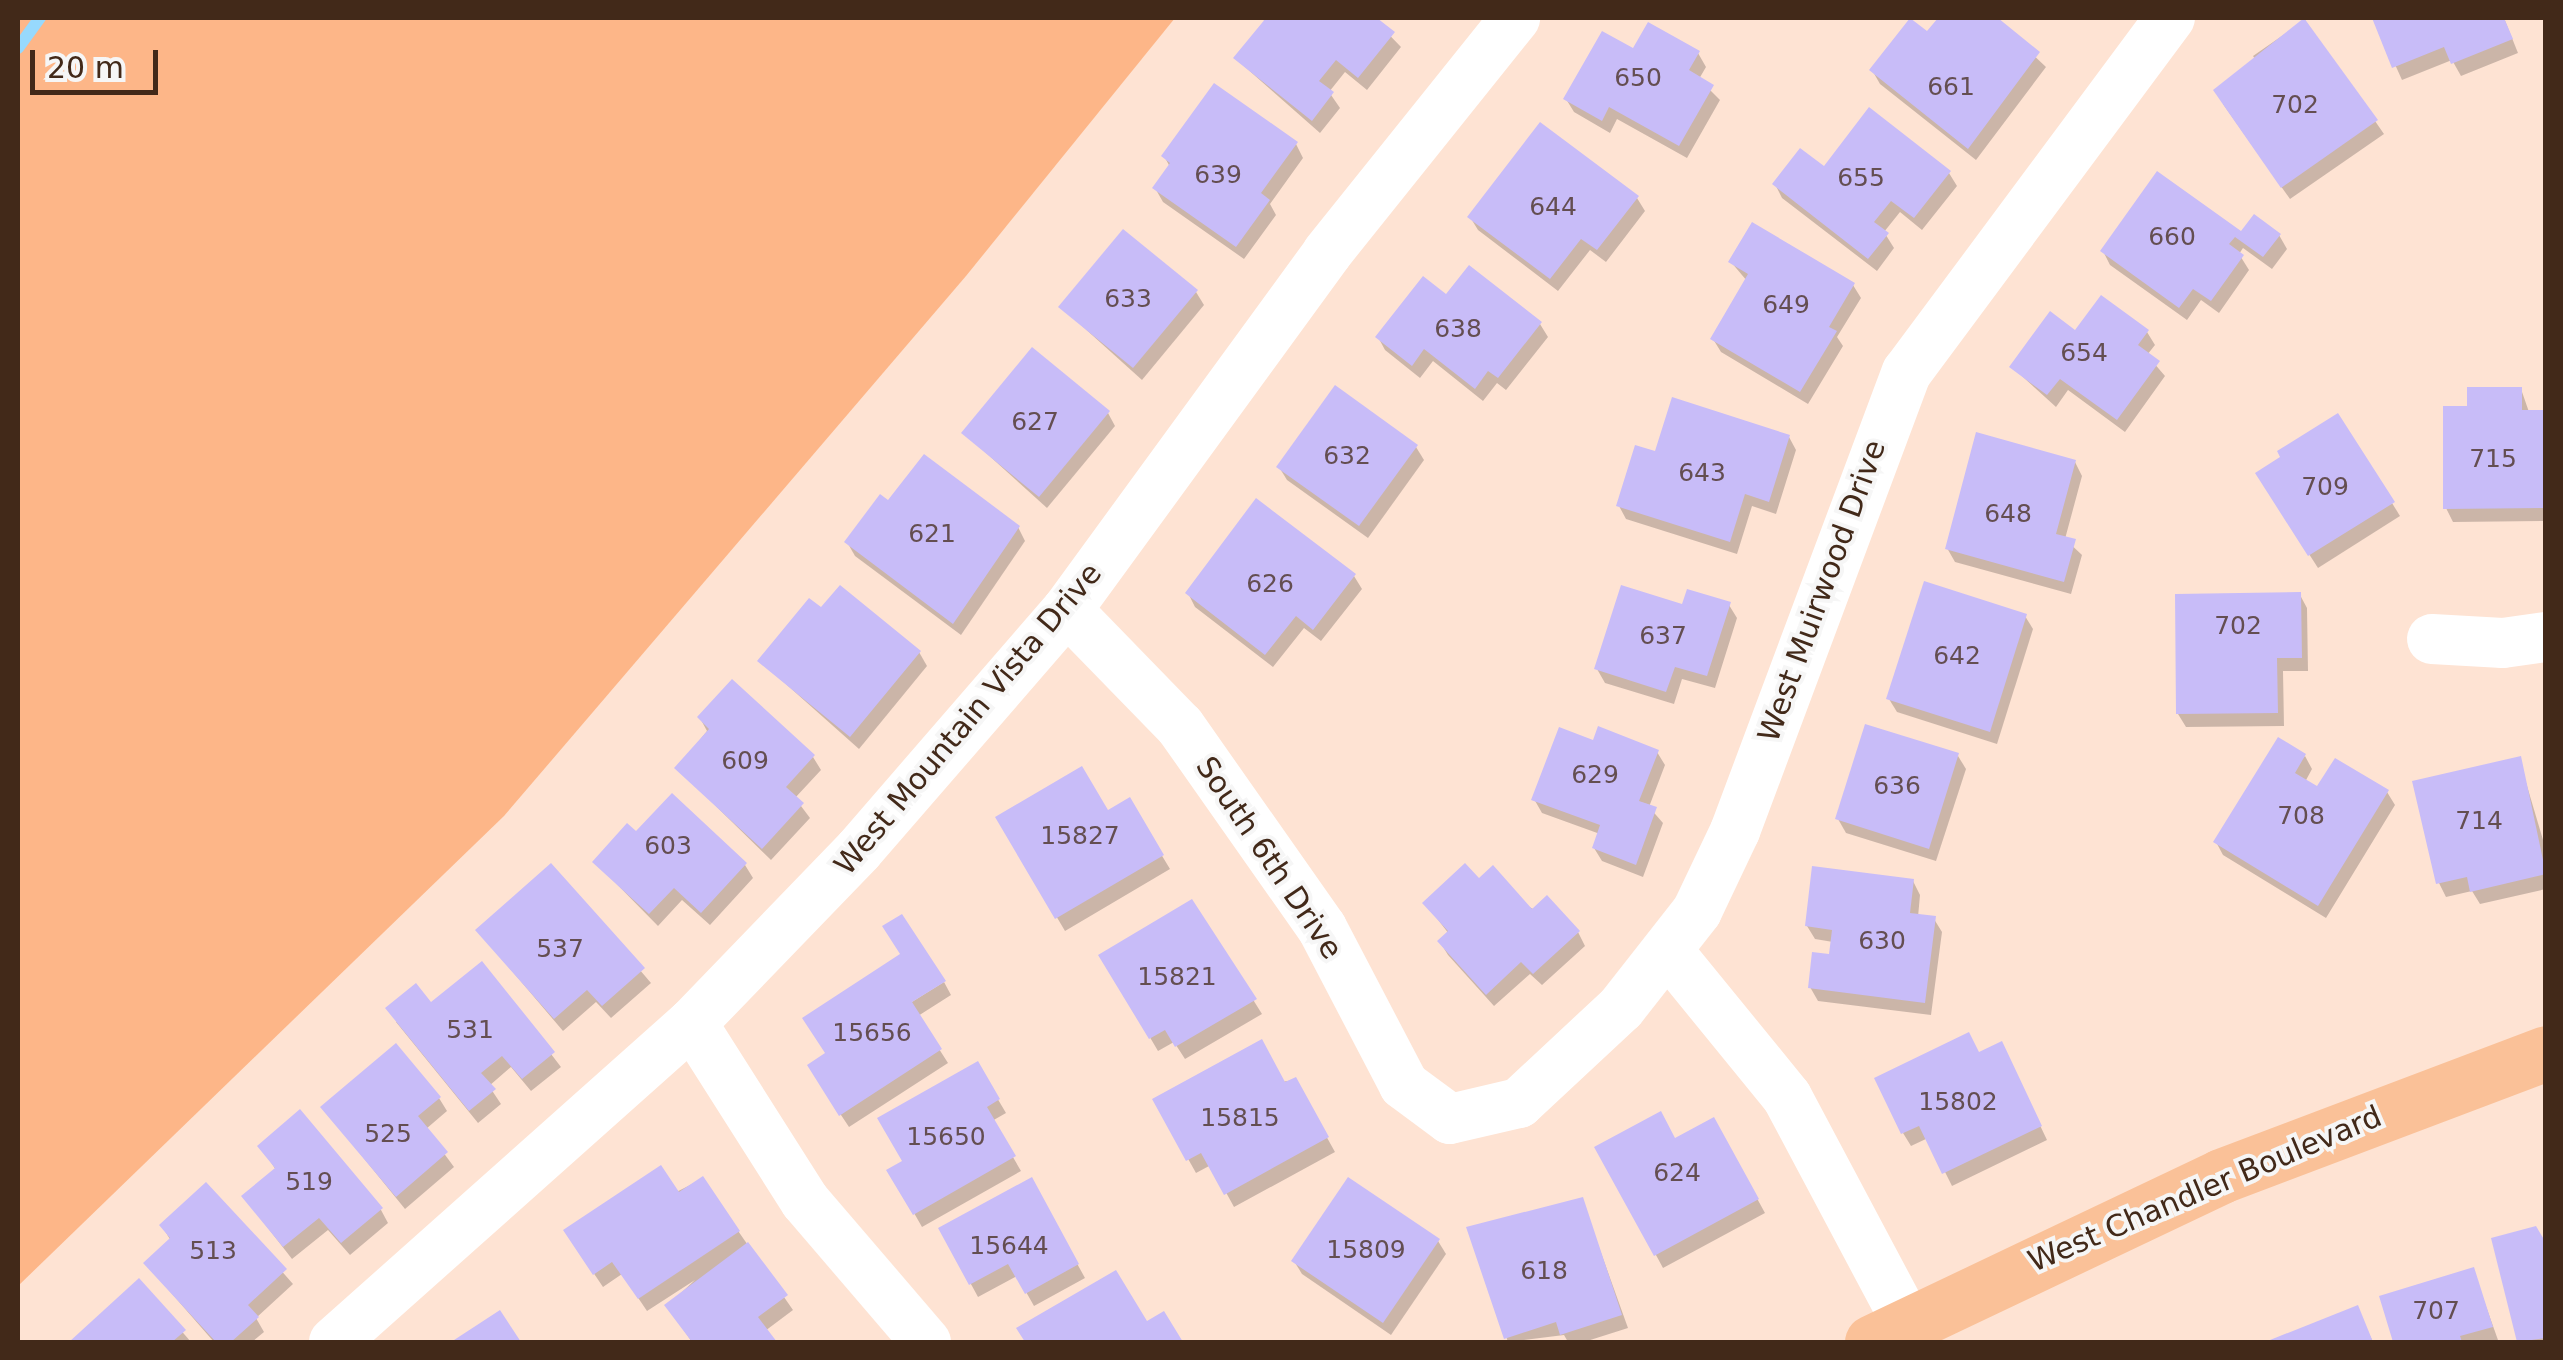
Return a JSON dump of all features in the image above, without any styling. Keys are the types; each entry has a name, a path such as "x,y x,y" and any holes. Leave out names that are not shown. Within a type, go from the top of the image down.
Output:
{"main road":[{"name":"West Chandler Boulevard","path":"1898,1336 2221,1176 2546,1053"}],"street":[{"name":"West Mountain Vista Drive","path":"334,1342 692,1022 859,850 1067,610 1327,253 1515,18"},
{"name":"West Muirwood Drive","path":"1450,1119 1519,1103 1621,1008 1696,911 1735,831 1907,372 2170,18"},
{"name":"South 6th Drive","path":"1067,610 1180,726 1322,928 1404,1084 1450,1119"},
{"path":"2432,639 2502,643 2546,637"},
{"path":"1668,952 1787,1097 1898,1336"},
{"path":"692,1022 805,1201 926,1342"}],"shaded area":[{"path":"18,18 1175,18 966,276 504,816 18,1286"}],"building":[{"path":"1266,18 1377,18 1395,32 1358,78 1336,60 1319,81 1334,92 1312,121 1233,58"},
{"path":"1910,18 1927,31 1938,18 1998,18 2040,52 1968,149 1869,70"},
{"path":"2304,18 2378,120 2281,188 2213,90"},
{"path":"2372,18 2504,18 2513,39 2451,64 2444,47 2392,68"},
{"path":"1648,22 1700,51 1689,70 1714,85 1679,146 1609,107 1602,121 1563,99 1602,31 1633,48"},
{"path":"1214,83 1298,142 1261,193 1270,200 1236,247 1152,188 1170,163 1161,156"},
{"path":"1869,107 1951,171 1914,218 1891,201 1874,222 1889,233 1868,259 1772,184 1800,148 1824,166"},
{"path":"1540,122 1639,196 1597,250 1581,239 1550,279 1467,217"},
{"path":"2157,171 2241,231 2254,214 2281,234 2263,257 2235,237 2229,244 2244,255 2211,301 2193,289 2179,308 2100,251"},
{"path":"1752,222 1855,283 1829,327 1837,331 1800,392 1710,339 1748,274 1728,262"},
{"path":"1123,229 1198,290 1133,368 1058,307"},
{"path":"1469,265 1542,322 1498,378 1488,371 1475,389 1424,349 1412,366 1375,337 1423,276 1446,294"},
{"path":"2101,295 2149,330 2138,345 2160,361 2117,420 2060,379 2047,395 2009,367 2050,311 2075,330"},
{"path":"1032,347 1110,411 1039,497 961,433"},
{"path":"1335,385 1418,445 1359,526 1276,467"},
{"path":"2467,387 2522,387 2522,410 2543,410 2544,508 2443,509 2443,406 2467,406"},
{"path":"1672,397 1790,435 1769,502 1745,494 1730,542 1616,506 1635,445 1655,451"},
{"path":"2338,413 2395,502 2308,556 2255,473 2280,457 2277,451"},
{"path":"1976,432 2076,460 2056,534 2076,539 2064,582 1945,549"},
{"path":"924,454 1020,526 953,624 844,542 880,494 888,500"},
{"path":"1256,498 1356,574 1313,630 1296,616 1265,655 1185,593"},
{"path":"1924,581 2027,614 1990,732 1886,699"},
{"path":"840,585 921,651 850,737 757,661 809,598 821,607"},
{"path":"1621,585 1682,604 1687,589 1731,602 1707,676 1675,667 1666,692 1594,669"},
{"path":"2301,592 2302,658 2277,658 2278,713 2176,714 2175,594"},
{"path":"732,679 815,755 786,787 804,803 762,849 674,768 709,729 697,717"},
{"path":"1865,724 1959,753 1929,849 1835,819"},
{"path":"1598,726 1659,750 1639,801 1657,807 1636,865 1592,848 1600,825 1531,800 1559,727 1593,740"},
{"path":"2278,737 2306,754 2295,773 2317,786 2335,758 2389,790 2318,906 2213,842"},
{"path":"2521,756 2546,874 2470,892 2467,877 2436,884 2412,781"},
{"path":"1082,766 1108,810 1130,797 1164,855 1055,919 995,817"},
{"path":"672,793 747,863 701,913 674,888 649,914 592,862 627,823 636,831"},
{"path":"551,863 645,968 602,1006 587,990 554,1019 475,930"},
{"path":"1465,863 1479,878 1493,865 1532,909 1547,895 1580,931 1533,974 1521,962 1486,995 1437,941 1448,931 1422,903"},
{"path":"1812,866 1914,879 1910,913 1936,916 1925,1003 1808,988 1812,952 1829,954 1832,930 1805,926"},
{"path":"1192,899 1257,999 1175,1047 1165,1030 1149,1039 1098,955"},
{"path":"902,914 946,981 912,1002 942,1049 839,1116 807,1065 825,1053 802,1018 900,954 882,926"},
{"path":"482,961 555,1052 522,1079 502,1056 481,1073 496,1089 469,1111 385,1008 416,983 431,1002"},
{"path":"1969,1032 1979,1052 2002,1041 2042,1126 1942,1174 1919,1126 1901,1134 1874,1078"},
{"path":"1262,1039 1285,1082 1296,1077 1329,1137 1224,1195 1201,1153 1186,1161 1152,1099"},
{"path":"396,1043 441,1097 418,1116 448,1152 396,1197 320,1107"},
{"path":"978,1061 1000,1099 987,1107 1016,1156 913,1215 886,1170 902,1161 877,1118"},
{"path":"300,1109 383,1208 341,1243 319,1218 283,1247 241,1196 275,1168 257,1146"},
{"path":"1661,1111 1675,1138 1714,1117 1759,1199 1654,1256 1594,1147"},
{"path":"661,1165 679,1192 703,1176 740,1231 638,1299 612,1262 593,1275 563,1230"},
{"path":"1032,1177 1079,1264 1025,1294 1008,1264 969,1285 938,1228"},
{"path":"1348,1177 1440,1239 1383,1323 1291,1261"},
{"path":"206,1182 287,1269 248,1305 259,1317 231,1342 216,1342 143,1263 170,1238 159,1225"},
{"path":"1583,1197 1622,1315 1560,1335 1556,1322 1504,1339 1466,1227"},
{"path":"2536,1226 2546,1243 2546,1338 2517,1342 2491,1238"},
{"path":"748,1242 788,1295 758,1317 777,1342 692,1342 664,1305"},
{"path":"2474,1267 2493,1327 2460,1336 2462,1342 2393,1342 2379,1296"},
{"path":"1116,1270 1147,1321 1164,1311 1183,1342 1025,1342 1016,1328"},
{"path":"139,1278 186,1330 172,1342 69,1342"},
{"path":"2358,1305 2373,1342 2265,1342"},
{"path":"500,1310 521,1342 451,1342"}],"waterway":[{"path":"18,48 40,18"}]}
